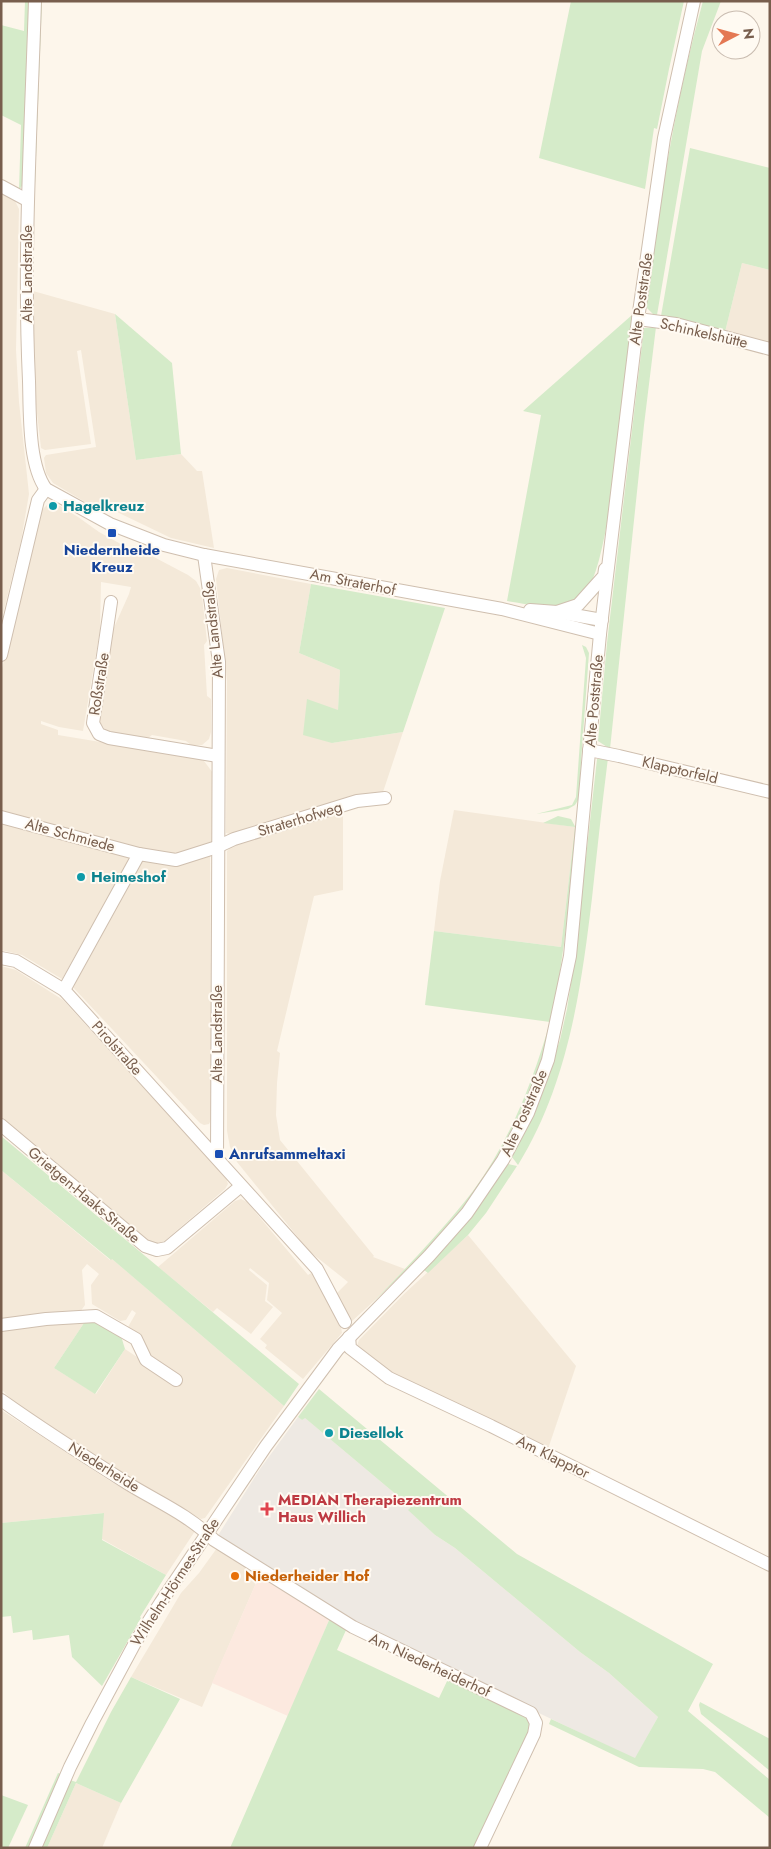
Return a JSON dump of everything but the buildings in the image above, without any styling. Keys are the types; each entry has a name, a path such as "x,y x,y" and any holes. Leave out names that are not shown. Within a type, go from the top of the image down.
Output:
{"street":[{"name":"Alte Landstraße","path":"35,1 27,200 26,330 30,417 34,454 41,482 46,489"},
{"name":"Alte Poststraße","path":"348,1337 429,1256 467,1213 503,1160 528,1113 548,1060 570,956 600,634 638,319 664,138 694,1"},
{"path":"1,186 27,200"},
{"name":"Schinkelshütte","path":"638,319 676,324 770,349"},
{"path":"1,654 38,500 46,489 118,527 164,545 204,555"},
{"name":"Am Straterhof","path":"557,612 578,605 604,576 613,535"},
{"name":"Alte Landstraße","path":"204,555 219,662 217,1158"},
{"name":"Am Straterhof","path":"204,555 502,609 600,634"},
{"name":"Roßstraße","path":"111,602 93,723 99,734 109,738 218,756"},
{"name":"Am Straterhof","path":"502,609 557,612 602,620"},
{"name":"Klapptorfeld","path":"589,750 770,792"},
{"name":"Straterhofweg","path":"218,847 234,839 357,801 384,798"},
{"name":"Alte Schmiede","path":"1,817 139,854 176,860 218,847"},
{"path":"64,990 139,854"},
{"name":"Pirolstraße","path":"1,958 16,961 64,990 217,1158"},
{"name":"Grietgen-Haaks-Straße","path":"1,1125 145,1246 157,1250 167,1248 241,1186"},
{"path":"217,1158 317,1268 345,1322"},
{"path":"1,1325 46,1319 96,1316 136,1339 146,1360 176,1380"},
{"name":"Wilhelm-Hörmes-Straße","path":"35,1848 70,1767 106,1695 149,1620 282,1423 348,1337"},
{"name":"Am Klapptor","path":"348,1337 350,1348 389,1378 770,1565"},
{"name":"Niederheide","path":"1,1400 128,1483 197,1524 207,1533"},
{"name":"Am Niederheiderhof","path":"207,1533 214,1540 353,1627 531,1713 536,1723 534,1734 480,1848"}],"shaded area":[{"path":"1,193 15,201 19,209 16,350 19,402 29,494 21,541 1,622"},
{"path":"742,263 770,270 770,344 725,332"},
{"path":"33,291 115,314 136,460 181,454 197,471 202,471 214,548 171,538 117,512 85,502 53,483 46,473 44,458 46,455 96,447 81,350 77,351 91,444 45,450 41,448 35,396"},
{"path":"48,504 60,506 99,532 128,548 152,556 196,581 202,596 207,641 204,645 207,696 211,699 211,732 209,739 202,745 191,745 186,741 152,735 148,738 112,732 105,729 99,721 112,632 131,587 101,582 100,630 83,731 59,727 41,721 41,724 58,730 58,735 197,758 204,761 213,773 214,844 177,857 136,850 1,813 1,672 40,512"},
{"path":"227,568 311,584 299,653 340,670 338,711 307,700 332,743 403,732 383,792 234,835 226,833 227,681 216,579 219,570"},
{"path":"343,808 343,890 314,896 277,1051 280,1053 276,1115 280,1140 373,1257 405,1269 351,1322 336,1294 348,1282 309,1251 237,1162 230,1147 227,1131 227,851 235,843"},
{"path":"454,810 575,827 561,947 434,931 440,881"},
{"path":"1,820 130,858 62,979 22,955 1,950"},
{"path":"210,851 212,1118 209,1124 204,1125 200,1123 70,984 136,865 145,860"},
{"path":"1,966 16,970 63,1000 226,1178 228,1184 225,1189 162,1243 157,1245 151,1243 1,1118"},
{"path":"1,1170 110,1260 111,1258 284,1406 205,1518 201,1519 112,1467 14,1402 1,1389 1,1329 70,1322 84,1323 54,1368 96,1394 125,1349 176,1383 181,1376 148,1359 143,1337 128,1327 136,1313 132,1310 126,1320 120,1321 92,1304 91,1285 99,1274 87,1264 82,1270 85,1305 80,1312 1,1321"},
{"path":"241,1199 247,1202 308,1275 313,1272 341,1326 342,1333 303,1379 265,1348 267,1345 260,1339 282,1313 267,1300 269,1283 250,1268 249,1270 267,1285 265,1301 273,1307 251,1334 217,1308 213,1312 158,1267 235,1201"},
{"path":"468,1235 576,1366 548,1449 389,1372 357,1346 359,1340 404,1294"},
{"path":"1,1410 110,1481 193,1528 195,1531 166,1575 102,1539 103,1513 1,1523"},
{"path":"298,1417 302,1420 304,1417 411,1507 409,1510 435,1535 455,1548 580,1652 609,1673 658,1717 635,1759 361,1628 217,1537 260,1469"},
{"path":"217,1548 260,1574 202,1707 131,1677 181,1593 199,1573"},
{"path":"260,1574 330,1618 288,1716 212,1683"},
{"path":"76,1783 121,1803 102,1848 47,1848"}],"green space":[{"path":"25,1 30,1 24,183 19,190 21,125 1,115 1,25 24,31"},
{"path":"40,1 42,1 33,210"},
{"path":"571,1 684,1 657,129 654,128 645,189 539,158"},
{"path":"703,1 721,1 718,10 711,10 711,27 702,51 657,315 653,314 646,307 656,230 676,115"},
{"path":"690,148 770,168 770,270 742,263 725,332 661,316"},
{"path":"115,314 172,363 181,454 136,460"},
{"path":"632,315 610,502 602,546 591,582 582,596 561,605 543,606 507,601 541,415 523,411"},
{"path":"656,327 610,749 598,741 607,643 644,328"},
{"path":"311,584 445,608 403,732 332,743 303,735 307,699 338,710 340,670 299,653"},
{"path":"582,645 586,647 589,653 580,797 575,805 568,809 536,814 572,805 576,797 586,658"},
{"path":"608,758 588,933 570,1036 549,1102 535,1134 518,1165 512,1157 539,1101 560,1040 567,1009 574,964 597,759"},
{"path":"558,816 571,819 577,830 561,966 545,1052 539,1071 523,1110 504,1148 470,1200 436,1240 373,1302 449,1220 486,1172 519,1110 550,1022 425,1005 434,931 561,947 575,827 543,823"},
{"path":"1,1136 299,1384 284,1406 112,1259 1,1170"},
{"path":"508,1164 517,1166 486,1213 468,1235 428,1273 424,1270 461,1229"},
{"path":"97,1320 121,1336 125,1349 95,1394 54,1368 84,1323"},
{"path":"319,1389 517,1554 713,1664 688,1711 770,1780 770,1818 715,1772 703,1769 639,1767 549,1724 551,1719 635,1758 658,1717 609,1673 580,1652 455,1548 435,1535 408,1510 411,1507 305,1418 302,1420 298,1417"},
{"path":"104,1513 102,1540 166,1575 140,1617 102,1686 72,1657 69,1635 33,1640 32,1630 13,1633 11,1616 1,1617 1,1523"},
{"path":"330,1618 347,1628 337,1650 439,1698 449,1677 531,1716 534,1725 476,1848 230,1848"},
{"path":"131,1677 180,1699 121,1803 76,1783 47,1848 41,1848 70,1780 76,1782"},
{"path":"700,1702 770,1739 770,1771 701,1714"},
{"path":"58,1773 61,1774 29,1848 25,1848"},
{"path":"1,1795 28,1805 8,1848 1,1848"}],"place":[{"name":"Hagelkreuz","path":"53,506"},
{"name":"Niedernheide Kreuz","path":"112,533"},
{"name":"Heimeshof","path":"81,877"},
{"name":"Anrufsammeltaxi","path":"219,1154"},
{"name":"Diesellok","path":"329,1433"},
{"name":"MEDIAN Therapiezentrum Haus Willich","path":"267,1509"},
{"name":"Niederheider Hof","path":"235,1576"}]}
